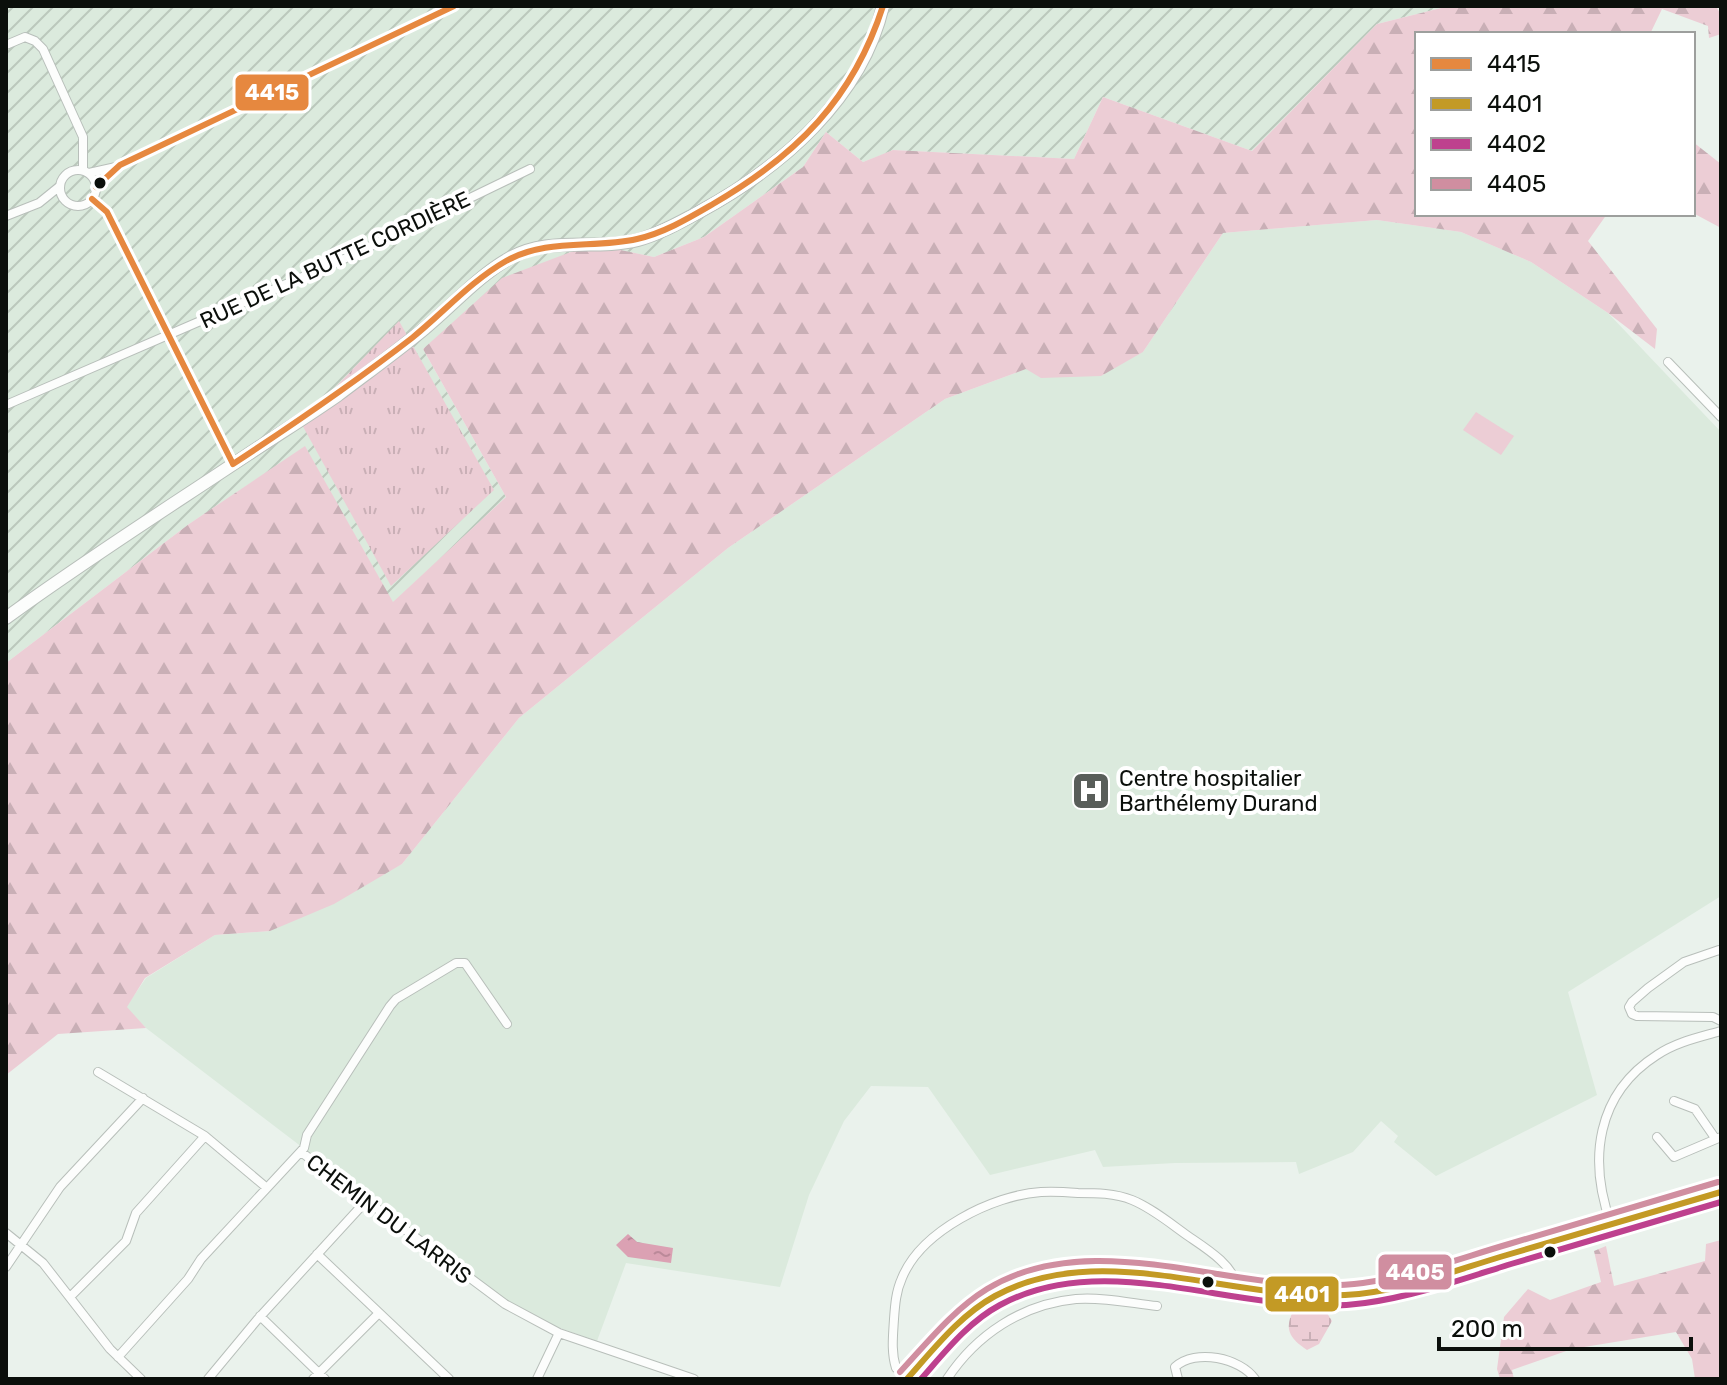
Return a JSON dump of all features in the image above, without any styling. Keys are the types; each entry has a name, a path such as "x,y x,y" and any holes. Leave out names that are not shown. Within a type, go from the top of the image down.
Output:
{"main road":[{"path":"6,618 65,575 335,397 511,257 558,243 639,240 672,226 750,181 796,143 840,97 872,41 883,6"},
{"path":"907,1379 974,1310 1033,1278 1061,1273 1112,1272 1335,1297 1378,1291 1721,1192"}],"street":[{"path":"69,172 120,165 454,6"},
{"path":"6,45 25,37 43,49 83,137 82,154 86,172 96,187"},
{"path":"39,203 60,186 82,154"},
{"path":"6,216 39,203 66,201 77,206 92,199 96,187 120,165"},
{"name":"RUE DE LA BUTTE CORDIÈRE","path":"6,405 344,259 530,169"},
{"path":"60,186 66,201"},
{"path":"92,199 107,212 233,464"},
{"path":"1668,362 1721,417"},
{"path":"1721,951 1684,962 1629,1007 1632,1014 1637,1016 1713,1017 1721,1021"},
{"name":"CHEMIN DU LARRIS","path":"507,1024 465,963 456,963 396,999 307,1135 301,1152 499,1301 559,1333 694,1379"},
{"path":"1611,1224 1603,1200 1598,1150 1615,1098 1626,1081 1659,1053 1721,1031"},
{"path":"98,1072 205,1136 267,1188"},
{"path":"6,1267 60,1187 143,1098"},
{"path":"1657,1137 1674,1157 1718,1138 1695,1109 1674,1101"},
{"path":"70,1297 126,1241 136,1213 205,1136"},
{"path":"118,1357 301,1152"},
{"path":"896,1368 893,1339 896,1299 902,1277 912,1260 947,1226 969,1213 1039,1192 1097,1193 1132,1200 1222,1261 1235,1277 1238,1287"},
{"path":"208,1379 260,1316 366,1201"},
{"path":"6,1233 43,1263 118,1357 141,1379"},
{"path":"317,1254 449,1379"},
{"path":"947,1379 968,1351 986,1335 1025,1312 1075,1299 1157,1306"},
{"path":"260,1316 319,1377 379,1313"},
{"path":"537,1379 559,1333"},
{"path":"1178,1379 1175,1367 1180,1363 1214,1358 1243,1366 1255,1379"}],"shaded area":[{"path":"6,6 1449,6 1377,24 1252,151 1103,97 1074,159 894,150 863,162 826,132 803,167 704,237 654,257 591,244 423,349 506,497 393,603 305,447 189,524 6,663"},
{"name":"Centre hospitalier Barthélemy Durand","path":"1377,220 1461,232 1531,262 1608,313 1721,432 1721,896 1568,992 1597,1095 1436,1176 1394,1142 1398,1136 1381,1121 1353,1152 1299,1174 1296,1162 1103,1167 1095,1150 990,1175 928,1087 871,1086 844,1121 809,1195 780,1287 626,1263 597,1341 557,1327 502,1298 475,1279 146,1028 126,1007 146,978 215,935 270,931 402,864 519,718 728,548 945,399 1026,369 1143,352 1223,233"}],"green space":[{"path":"1449,6 1716,6 1721,15 1721,34 1709,38 1708,26 1662,9 1651,32 1415,32 1415,216 1606,216 1588,241 1657,329 1655,349 1608,313 1531,262 1461,232 1377,220 1223,233 1143,352 1101,376 1041,378 1026,369 945,399 728,548 519,718 402,864 334,904 270,931 215,935 145,978 127,1007 146,1028 58,1034 6,1075 6,663 189,524 305,446 393,602 506,497 423,349 502,278 592,244 654,257 704,237 803,167 826,132 863,162 893,150 1074,159 1103,97 1252,151 1377,24"},
{"path":"1695,144 1721,164 1721,228 1695,214"},
{"path":"399,321 494,490 391,586 301,423"},
{"path":"1476,412 1514,436 1501,455 1463,430"},
{"path":"1721,1240 1721,1379 1695,1379 1692,1359 1676,1332 1572,1349 1512,1370 1514,1379 1500,1379 1497,1369 1504,1317 1528,1289 1550,1300 1601,1282 1594,1251 1606,1246 1614,1286 1705,1261 1706,1244"},
{"path":"1295,1308 1327,1313 1332,1321 1319,1344 1307,1350 1290,1332 1289,1321"}],"water":[{"path":"628,1234 637,1242 673,1248 671,1263 628,1257 616,1245"}],"transit line":[{"name":"4415","path":"96,187 120,165 454,6"},
{"name":"4415","path":"233,464 390,355 481,278 506,261 538,249 620,242 647,236 686,220 743,185 796,144 838,97 871,39 883,6"},
{"name":"4415","path":"92,199 107,212 233,464"},
{"name":"4405","path":"900,1372 975,1297 1030,1270 1076,1262 1123,1262 1269,1282 1317,1285 1363,1283 1437,1266 1718,1182"},
{"name":"4401","path":"907,1379 970,1313 995,1296 1037,1279 1082,1272 1127,1272 1268,1291 1314,1295 1359,1294 1430,1279 1721,1192"},
{"name":"4402","path":"921,1379 977,1320 1000,1305 1043,1288 1088,1282 1133,1282 1274,1302 1320,1306 1365,1303 1439,1286 1721,1202"}],"place":[{"name":"Centre hospitalier Barthélemy Durand","path":"1091,791"}]}
